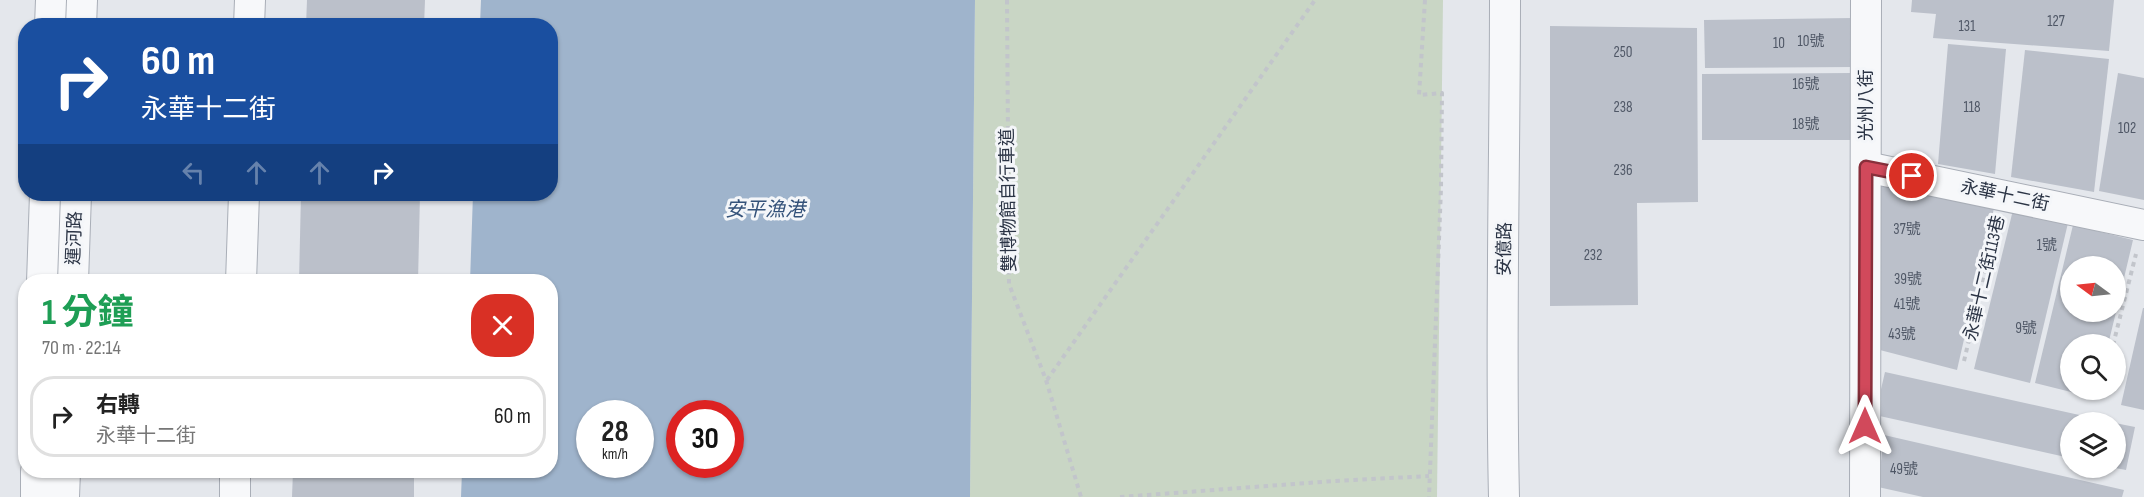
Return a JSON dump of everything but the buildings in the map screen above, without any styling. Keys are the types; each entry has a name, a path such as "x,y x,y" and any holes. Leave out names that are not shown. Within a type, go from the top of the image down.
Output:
{"street":[{"path":"50,18 51,0"},
{"path":"81,18 82,0"},
{"path":"249,18 250,0"},
{"name":"安億路","path":"1504,497 1502,404 1505,0"},
{"name":"光州八街","path":"1864,497 1866,0"},
{"name":"永華十二街","path":"1866,167 2144,225"},
{"name":"運河路","path":"42,274 45,201"},
{"name":"運河路","path":"73,274 76,201"},
{"path":"241,274 244,201"},
{"path":"36,478 36,497"},
{"path":"64,497 65,478"},
{"path":"235,478 235,497"}],"path":[{"name":"雙博物館自行車道","path":"1006,0 1009,284 1046,380 1081,497"},
{"path":"1046,380 1315,0"},
{"path":"1425,0 1419,95 1442,93 1441,188 1429,497"},
{"name":"永華十二街113巷","path":"1964,361 2003,195"},
{"path":"2116,334 2144,225"},
{"path":"1120,497 1429,476"}],"green space":[{"path":"975,0 1443,0 1437,497 970,497"}],"water":[{"name":"安平漁港","path":"481,0 975,0 970,497 461,497 462,478 558,478 558,274 470,274 473,201 558,201 558,18 480,18"}],"route":[{"path":"1865,426 1866,167 1912,176"}]}
